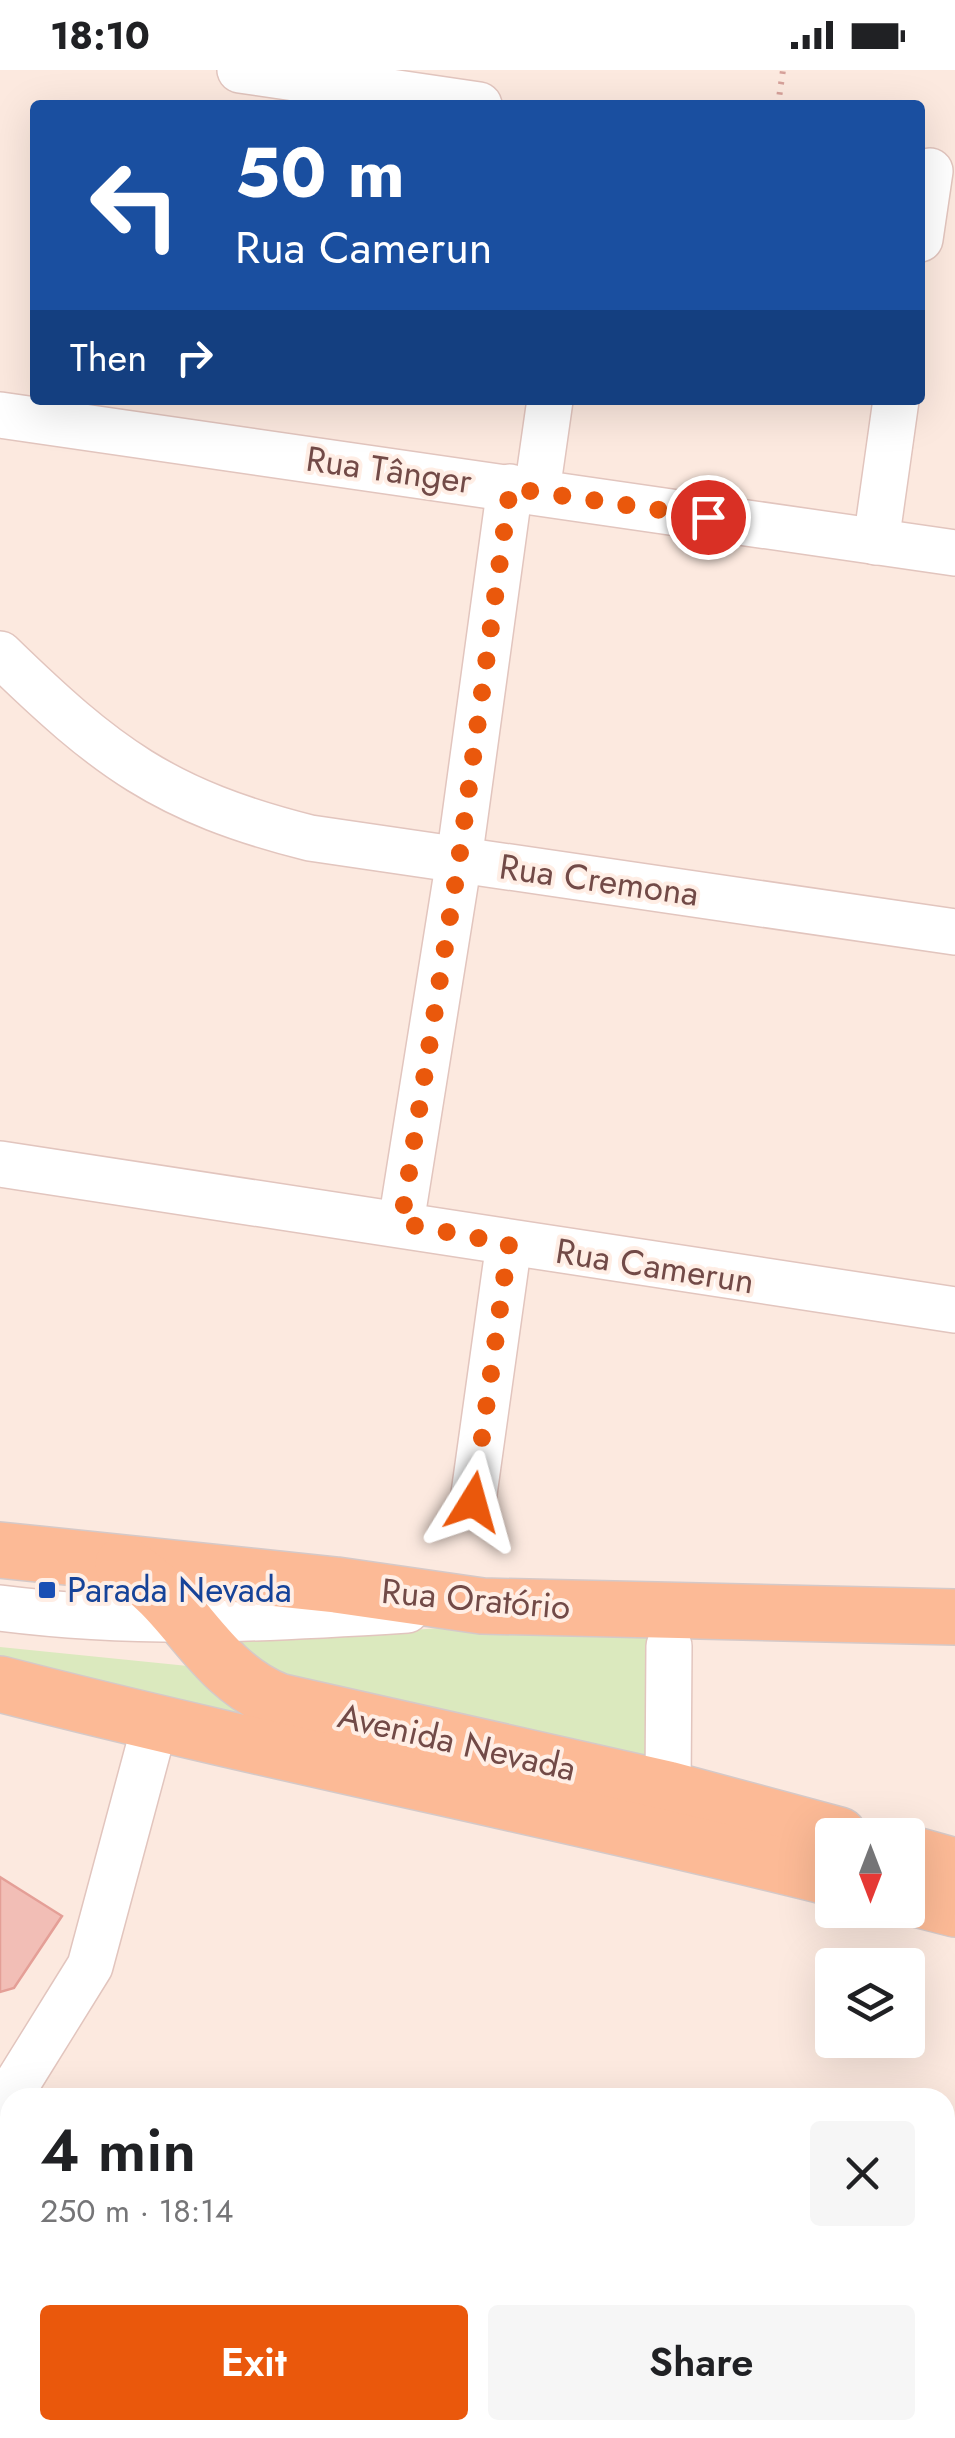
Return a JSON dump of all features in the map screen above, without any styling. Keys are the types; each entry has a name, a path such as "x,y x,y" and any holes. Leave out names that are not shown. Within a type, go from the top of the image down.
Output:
{"main road":[{"name":"Rua Oratório","path":"0,1550 336,1584 482,1606 955,1617"},
{"name":"Avenida Nevada","path":"124,1564 153,1584 234,1678 278,1701 668,1790 815,1829"},
{"path":"0,1684 155,1724"},
{"name":"Avenida Nevada","path":"155,1724 608,1822 815,1874"},
{"path":"925,1858 955,1866"},
{"path":"925,1901 955,1908"}],"street":[{"path":"240,70 445,100"},
{"path":"925,216 935,171"},
{"path":"401,1223 524,490 549,405"},
{"path":"876,542 895,405"},
{"name":"Rua Tânger","path":"0,415 955,553"},
{"name":"Rua Cremona","path":"0,654 106,750 218,813 310,838 955,932"},
{"name":"Rua Camerun","path":"0,1164 955,1310"},
{"path":"473,1502 509,1244"},
{"path":"0,1608 98,1620 185,1622 482,1606"},
{"path":"668,1790 669,1646"},
{"path":"14,2088 90,1966 155,1724"}],"path":[{"path":"779,100 782,70"}],"green space":[{"path":"455,1627 651,1628 649,1757 274,1680 238,1642"},
{"path":"0,1647 188,1666 218,1698 256,1719 0,1666"}],"building":[{"path":"0,1877 62,1916 14,1988 0,1992"}],"place":[{"name":"Parada Nevada","path":"47,1590"}],"route":[{"path":"473,1502 509,1244 401,1223 459,860 510,488 708,517"}]}
